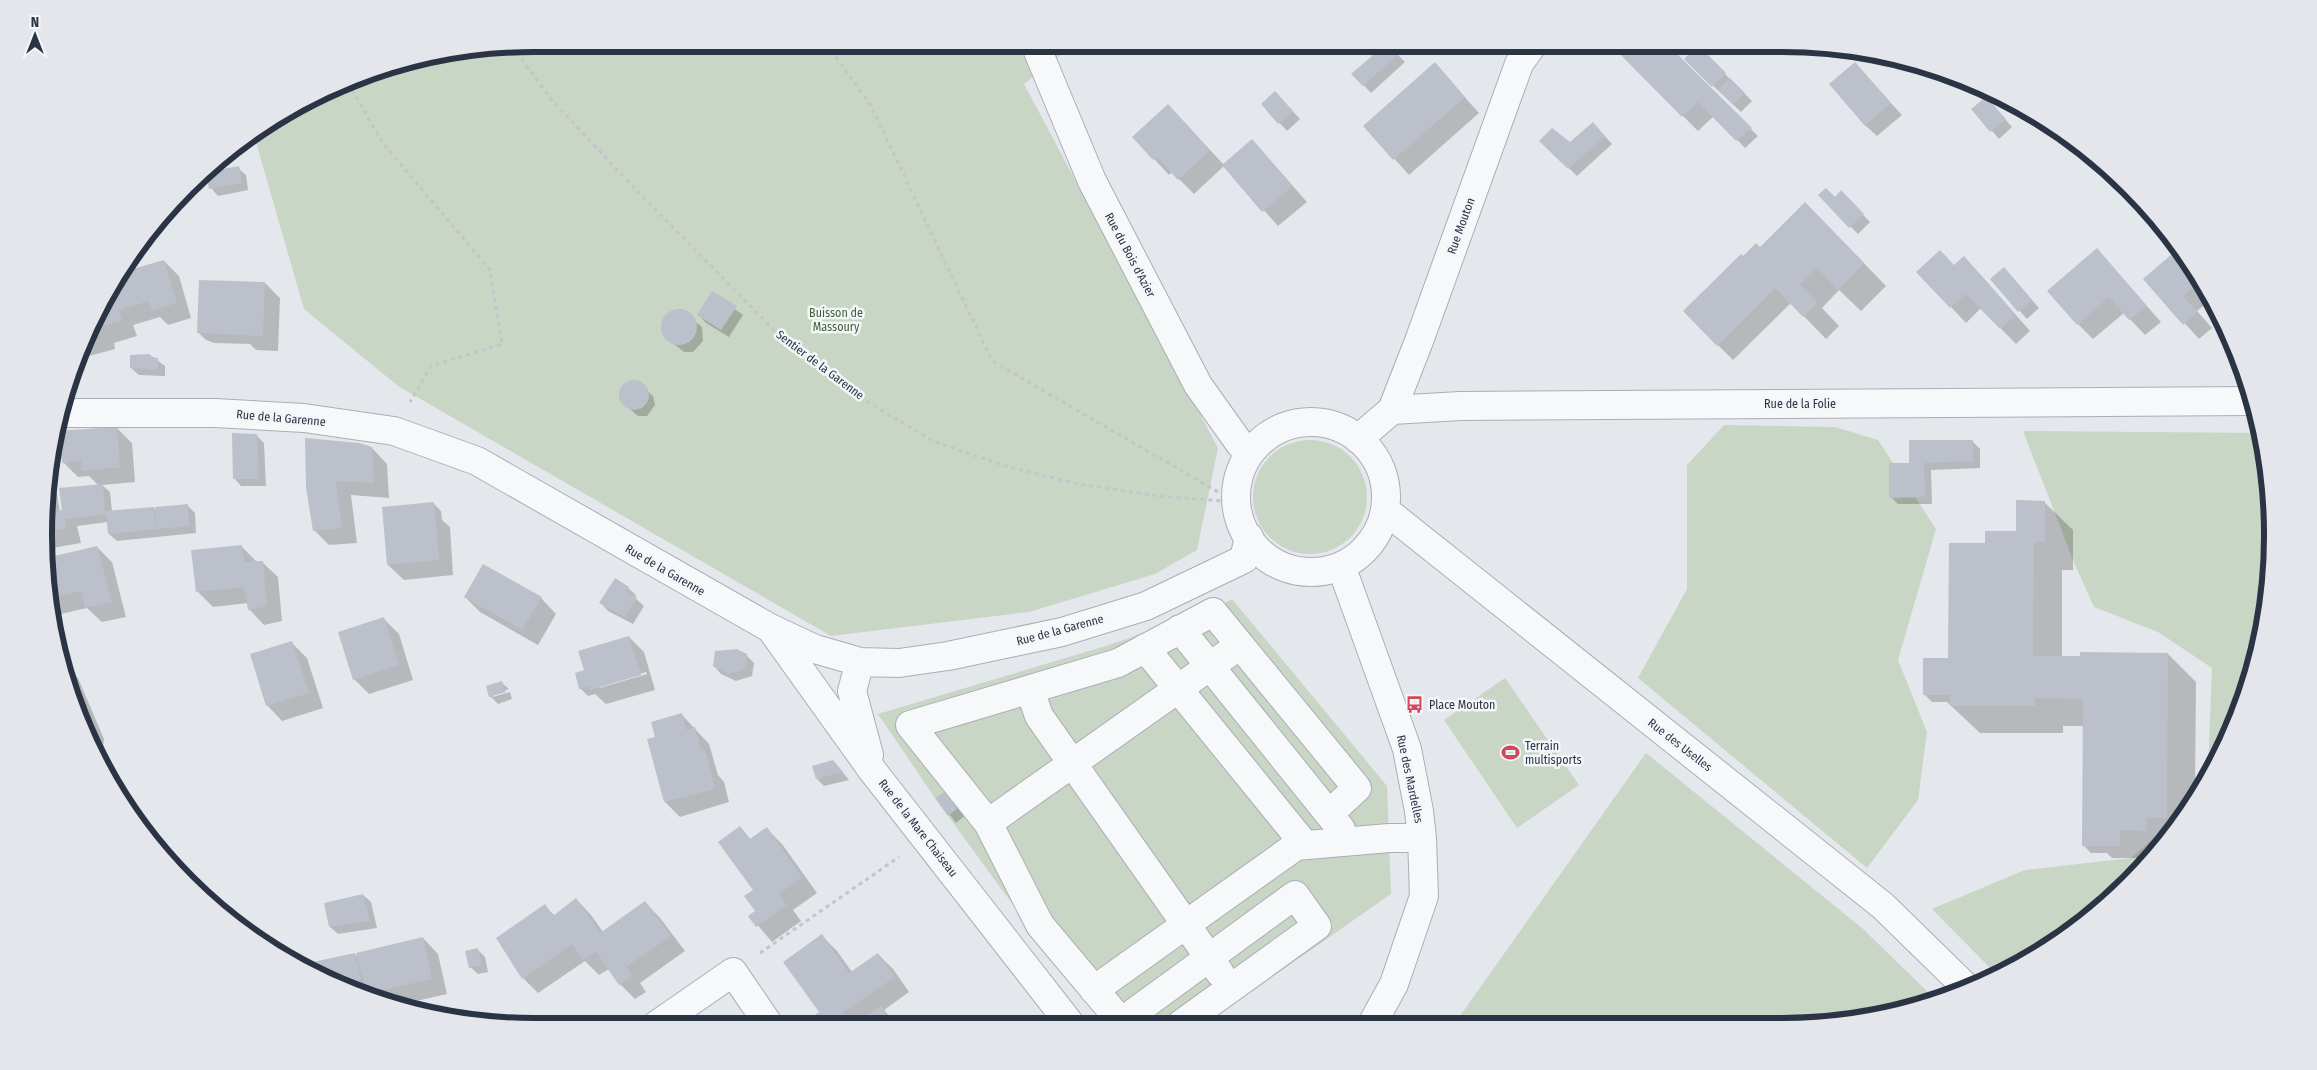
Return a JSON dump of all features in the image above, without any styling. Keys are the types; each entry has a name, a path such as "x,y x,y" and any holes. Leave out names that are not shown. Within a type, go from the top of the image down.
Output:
{"street":[{"name":"Rue du Bois d'Azier","path":"1038,52 1092,181 1194,377 1240,444 1249,453"},
{"name":"Rue Mouton","path":"1392,410 1419,341 1519,64 1527,52"},
{"name":"Rue de la Folie","path":"1392,410 1470,406 2245,401"},
{"path":"1358,439 1392,410"},
{"name":"Rue de la Garenne","path":"68,413 245,414 304,418 394,431 477,462 770,628 815,649 860,662 899,663 948,656 1062,632 1146,606 1244,559 1249,537"},
{"path":"1313,422 1337,427 1358,439 1375,458 1385,483 1385,510 1378,533 1363,553 1345,564 1319,573 1295,572 1273,564 1240,527 1234,502 1237,476 1249,453 1266,436 1288,425 1313,422"},
{"name":"Rue des Uselles","path":"1385,510 1883,906 1962,983"},
{"name":"Rue des Mardelles","path":"1345,564 1344,574 1406,749 1419,811 1422,838 1424,896 1394,984 1375,1018"},
{"path":"1118,1018 1040,925 988,823 910,725 1118,663 1213,612 1357,788 1329,814"},
{"name":"Rue de la Mare Chaiseau","path":"770,628 872,770 1066,1018"},
{"path":"1180,629 1351,841"},
{"path":"988,823 1240,645"},
{"path":"1145,648 1305,845"},
{"path":"860,662 852,691 872,770"},
{"path":"1030,690 1039,716 1231,989"},
{"path":"1251,778 1309,729"},
{"path":"1094,990 1296,846 1351,841 1422,838"},
{"path":"1267,866 1289,900"},
{"path":"1129,1018 1295,895 1318,926 1190,1018"},
{"path":"667,1018 733,972 764,1018"}],"path":[{"path":"832,52 870,104 992,361 1234,502"},
{"name":"Sentier de la Garenne","path":"517,53 551,99 637,191 769,325 862,398 934,442 1006,466 1078,484 1159,496 1234,502"},
{"path":"351,89 382,142 490,270 502,344 431,366 394,431"},
{"path":"733,972 926,838"}],"green space":[{"name":"Buisson de Massoury","path":"535,52 1064,52 1024,84 1218,448 1197,550 1155,574 1029,612 831,636 398,386 304,309 256,142 294,117 322,102 380,78 441,62 472,57"},
{"path":"1724,425 1835,427 1878,440 1936,529 1898,660 1927,732 1918,800 1867,868 1638,678 1687,589 1687,465"},
{"path":"2023,431 2253,433 2263,503 2263,567 2260,598 2248,660 2239,690 2228,720 2208,760 2212,668 2158,632 2094,607 2075,565"},
{"path":"1310,440 1332,444 1342,449 1358,465 1363,475 1367,497 1363,519 1358,529 1342,545 1332,550 1310,554 1288,550 1278,545 1262,529 1257,519 1253,497 1257,475 1262,465 1278,449 1288,444"},
{"path":"1232,599 1387,786 1391,894 1214,1018 1105,1018 1005,894 935,798 878,714 1109,645 1217,607"},
{"name":"Terrain multisports","path":"1505,678 1579,785 1517,828 1444,720"},
{"path":"1646,753 1862,928 1930,994 1876,1008 1845,1013 1782,1018 1459,1018"},
{"path":"2166,828 2123,876 2076,918 2023,953 1992,970 1932,909 2025,870 2131,858"}],"building":[{"path":"1377,52 1397,52 1399,54 1363,86 1351,74"},
{"path":"1618,52 1675,52 1752,128 1736,141 1698,102 1702,98 1682,117"},
{"path":"1691,52 1705,52 1726,73 1712,87 1684,59"},
{"path":"1435,62 1465,97 1393,160 1363,126"},
{"path":"1855,62 1891,103 1865,126 1829,84"},
{"path":"1730,78 1745,93 1733,105 1718,89"},
{"path":"1275,91 1293,111 1278,124 1261,104"},
{"path":"1985,98 2006,119 1990,132 1971,109"},
{"path":"1168,104 1210,150 1178,180 1157,157 1153,160 1132,137"},
{"path":"1593,122 1605,136 1568,169 1539,141 1552,128 1570,142"},
{"path":"1252,139 1293,186 1262,212 1222,165"},
{"path":"239,166 242,183 209,189 208,181 220,169"},
{"path":"1826,188 1835,197 1841,190 1864,214 1849,228 1818,195"},
{"path":"1805,202 1864,263 1838,290 1817,268 1800,285 1818,303 1803,317 1775,288 1717,346 1683,311 1741,254 1743,256 1756,243 1760,247"},
{"path":"2097,248 2147,306 2129,320 2109,297 2077,325 2047,291"},
{"path":"1940,250 1954,265 1964,256 2016,315 2000,329 1966,294 1950,308 1916,272"},
{"path":"2173,253 2198,290 2193,287 2183,296 2198,312 2183,325 2143,279"},
{"path":"164,260 177,303 152,311 149,301 119,310 122,321 100,327 117,294 133,269"},
{"path":"2004,267 2032,300 2018,312 1990,279"},
{"path":"199,280 265,282 263,336 197,333"},
{"path":"712,291 737,306 721,330 697,315"},
{"path":"679,309 686,310 692,314 696,320 696,334 692,340 686,344 679,345 672,344 666,340 662,334 661,327 662,320 666,314 672,310"},
{"path":"99,328 101,334 96,336"},
{"path":"150,354 150,357 158,358 158,369 130,368 130,355"},
{"path":"634,380 644,385 649,395 644,405 634,410 624,405 619,395 624,385"},
{"path":"117,427 120,467 82,471 81,460 62,463 61,450 64,430"},
{"path":"232,433 257,434 259,479 233,479"},
{"path":"305,438 359,443 372,447 374,483 336,481 342,528 313,531 306,487"},
{"path":"1909,440 1973,440 1973,461 1924,463 1925,497 1889,498 1889,463 1909,463"},
{"path":"103,484 105,511 154,507 156,529 108,534 106,514 65,519 66,528 52,530 53,512 62,510 59,488"},
{"path":"2016,500 2045,501 2045,542 2034,542 2033,656 2080,656 2080,652 2168,653 2167,818 2146,818 2146,831 2120,830 2120,846 2082,846 2083,699 2035,698 2035,706 1950,706 1950,695 1923,695 1923,658 1948,658 1949,543 1985,543 1985,531 2016,531"},
{"path":"434,502 439,560 387,565 382,507"},
{"path":"188,504 189,526 157,529 155,507"},
{"path":"242,545 244,562 263,561 267,606 248,610 244,587 196,592 191,550"},
{"path":"97,546 112,602 85,608 81,591 57,596 53,556"},
{"path":"483,564 542,597 522,630 464,597"},
{"path":"615,578 629,587 626,591 637,597 625,617 599,603"},
{"path":"384,617 399,665 353,680 338,632"},
{"path":"629,636 641,675 590,690 589,686 579,689 575,673 584,670 578,651"},
{"path":"292,641 309,693 266,706 250,654"},
{"path":"737,649 747,654 745,669 728,674 713,666 715,651"},
{"path":"502,681 506,692 489,697 486,686"},
{"path":"682,713 686,730 695,727 701,751 705,750 715,787 711,790 664,802 647,739 655,737 651,722"},
{"path":"833,760 843,772 816,779 812,766"},
{"path":"951,787 963,804 948,816 935,798"},
{"path":"740,826 750,839 767,827 802,877 779,894 787,905 756,927 748,916 755,911 744,896 753,890 718,842"},
{"path":"363,894 370,921 329,927 324,903"},
{"path":"576,898 600,933 645,901 671,936 626,967 632,976 619,985 596,952 583,960 572,944 522,979 496,938 545,904 553,916"},
{"path":"822,934 849,973 878,953 895,977 842,1013 846,1018 811,1018 819,1012 783,962"},
{"path":"423,937 432,979 379,992 365,986 356,953"},
{"path":"478,948 482,965 469,968 465,951"},
{"path":"355,953 362,985 350,981 311,962"},
{"path":"881,1005 890,1018 863,1018"}],"place":[{"name":"Place Mouton","path":"1415,705"},
{"name":"Terrain multisports","path":"1511,753"}]}
